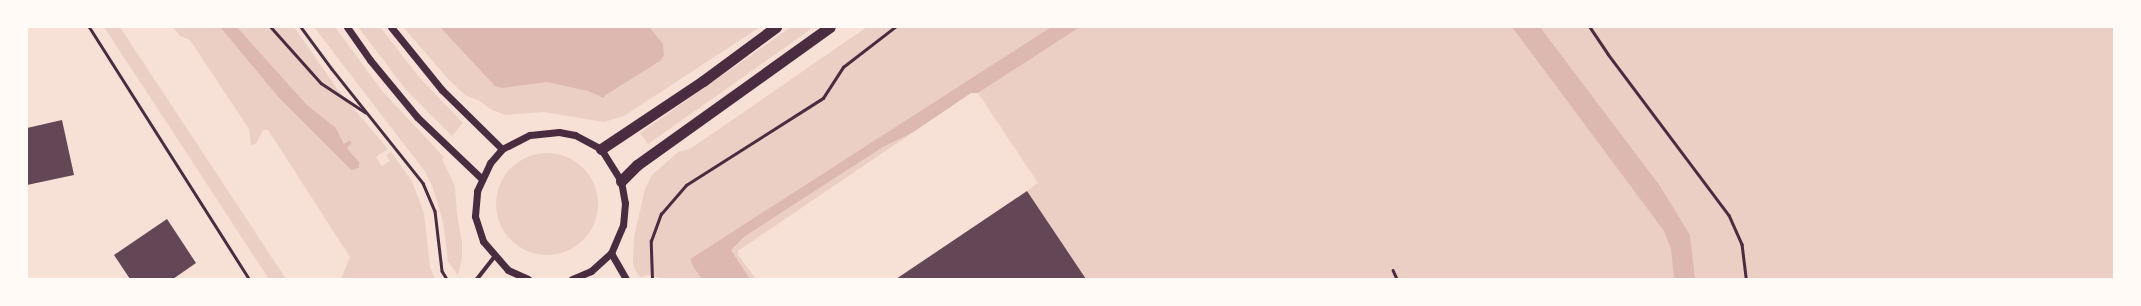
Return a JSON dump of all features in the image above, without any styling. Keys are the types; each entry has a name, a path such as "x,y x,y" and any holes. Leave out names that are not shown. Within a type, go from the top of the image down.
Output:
{"highway":[{"path":"601,150 703,81 776,27"},
{"path":"621,181 637,165 830,27"}],"street":[{"path":"347,27 370,60 417,117 481,178"},
{"path":"392,27 442,90 502,150"},
{"path":"528,279 508,270 482,241 475,216 475,203 481,178 490,163 502,150 530,135 559,132 575,135 601,150 621,181 625,203 624,225 611,253 591,271 577,278"},
{"path":"611,253 626,279"},
{"path":"477,279 494,256"}],"lane":[{"path":"89,27 249,279"}],"path":[{"path":"271,27 321,82 367,113"},
{"path":"301,27 367,113 416,172 430,197 439,228 442,271 447,279"},
{"path":"652,279 651,241 661,214 686,185 823,98 843,67 895,27"},
{"path":"1590,27 1608,54 1729,215 1742,244 1746,279"},
{"path":"1393,270 1397,279"}],"shaded area":[{"path":"104,27 120,27 286,279 269,279"},
{"path":"173,27 220,27 279,98 347,166 359,162 347,148 352,143 349,140 344,144 336,128 307,105 237,27 294,27 338,90 388,149 376,157 382,166 390,161 386,155 391,152 412,181 424,213 430,267 435,279 341,279 350,257 268,130 263,130 256,144 251,145 249,129 190,40 180,36"},
{"path":"220,27 237,27 307,105 336,128 344,144 349,140 352,143 347,148 359,162 359,168 352,170 347,166 279,98"},
{"path":"314,27 335,27 383,92 444,157 442,159 455,186 457,215 462,242 462,258 458,275 448,262 443,222 433,188 426,173"},
{"path":"358,27 380,27 419,77 463,123 452,136 407,91"},
{"path":"403,27 760,27 624,116 604,122 544,112 505,115 490,109 480,101 465,95 449,80"},
{"path":"440,27 649,27 663,44 664,55 660,61 604,96 604,98 588,91 547,82 502,88 495,86"},
{"path":"791,27 814,27 648,144 640,133"},
{"path":"867,27 1051,27 690,259 702,279 664,279 649,275 641,277 636,272 633,263 634,237 645,189 652,175 678,152 690,149"},
{"path":"1051,27 1080,27 978,93 971,93 912,133 883,147 744,237 731,250 750,279 702,279 694,268 690,259"},
{"path":"1080,27 2114,27 2114,279 1086,279 1027,191 1038,183 978,93"},
{"path":"1512,27 1540,27 1660,186 1690,235 1695,279 1674,279 1671,249 1664,231"},
{"path":"912,133 738,251 738,255 756,279 750,279 731,250 744,237 883,147"},
{"path":"547,153 566,157 583,168 594,185 598,204 594,223 583,240 566,251 547,255 528,251 511,240 500,223 496,204 500,185 511,168 528,157"}],"building":[{"path":"62,120 74,175 27,185 27,128"},
{"path":"1027,191 1086,279 896,279"},
{"path":"167,219 196,263 173,279 130,279 114,255"}]}
